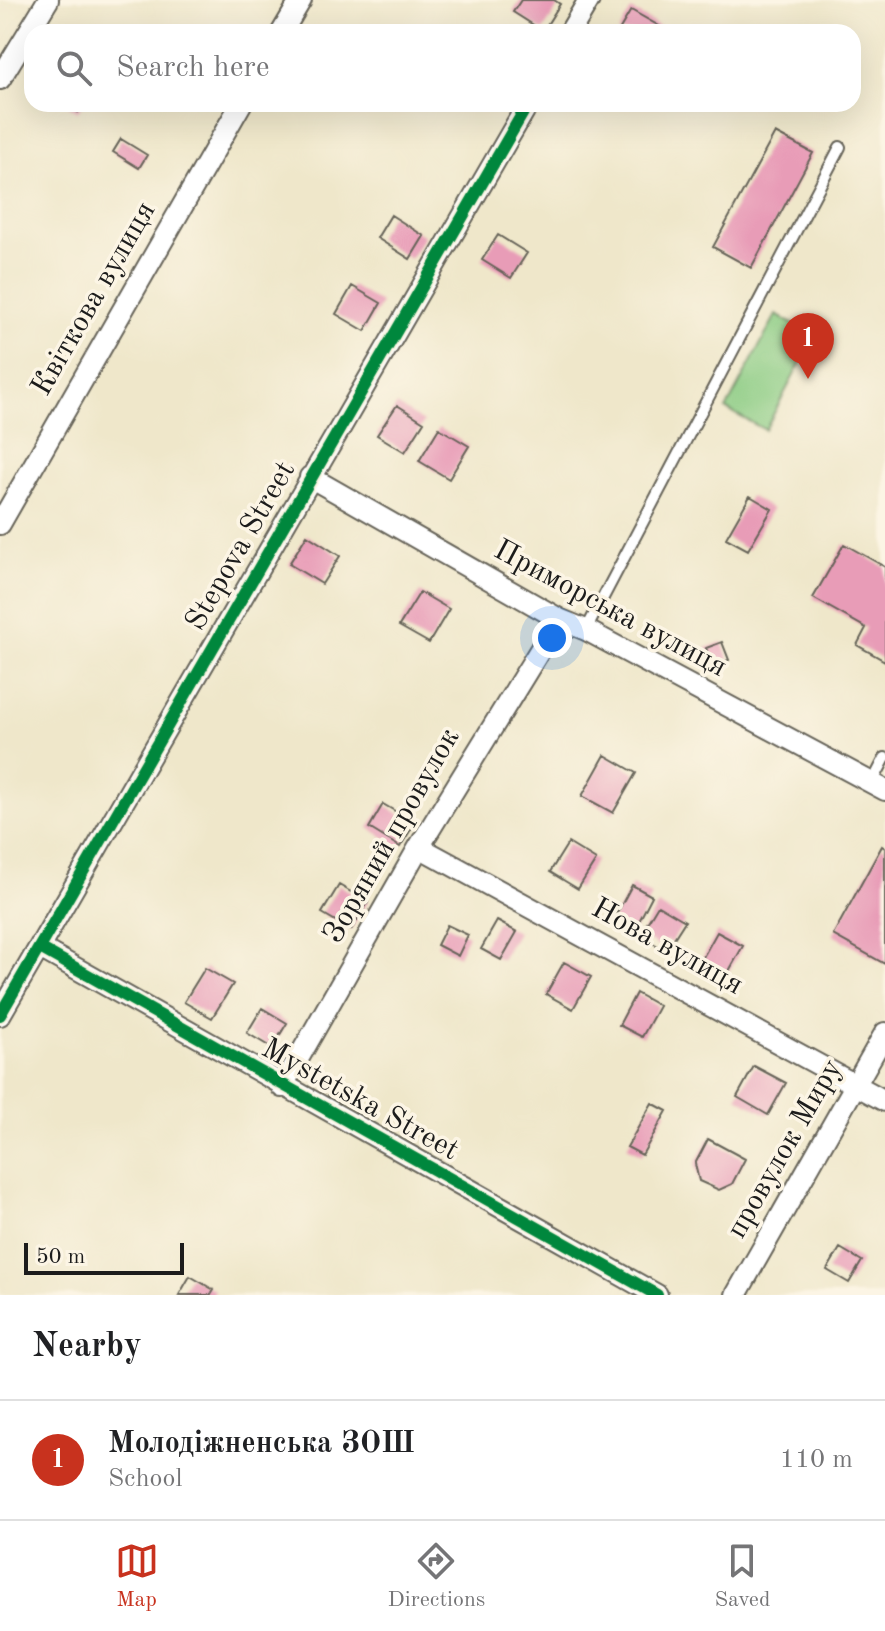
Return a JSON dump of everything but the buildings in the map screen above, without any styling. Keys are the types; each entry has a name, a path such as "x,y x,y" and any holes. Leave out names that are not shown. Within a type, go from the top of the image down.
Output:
{"street":[{"path":"33,24 48,0"},
{"path":"287,24 301,0"},
{"path":"575,24 589,0"},
{"path":"0,79 24,40"},
{"name":"Квіткова вулиця","path":"0,524 236,112"},
{"name":"Stepova Street","path":"0,1015 523,112"},
{"name":"Приморська вулиця","path":"310,477 559,619 586,630 878,787"},
{"name":"Зоряний провулок","path":"282,1087 419,847 559,619"},
{"name":"Нова вулиця","path":"419,847 885,1101"},
{"name":"Mystetska Street","path":"40,948 282,1087 657,1295"},
{"name":"провулок Миру","path":"736,1295 885,1033"}],"lane":[{"path":"586,630 840,147"},
{"path":"878,787 885,758"}],"green space":[{"path":"776,315 815,336 765,430 726,409"}],"cycle path":[{"path":"0,1015 523,112"},
{"path":"40,948 657,1295"}],"place":[{"name":"Молодіжненська ЗОШ","path":"808,379"}]}
